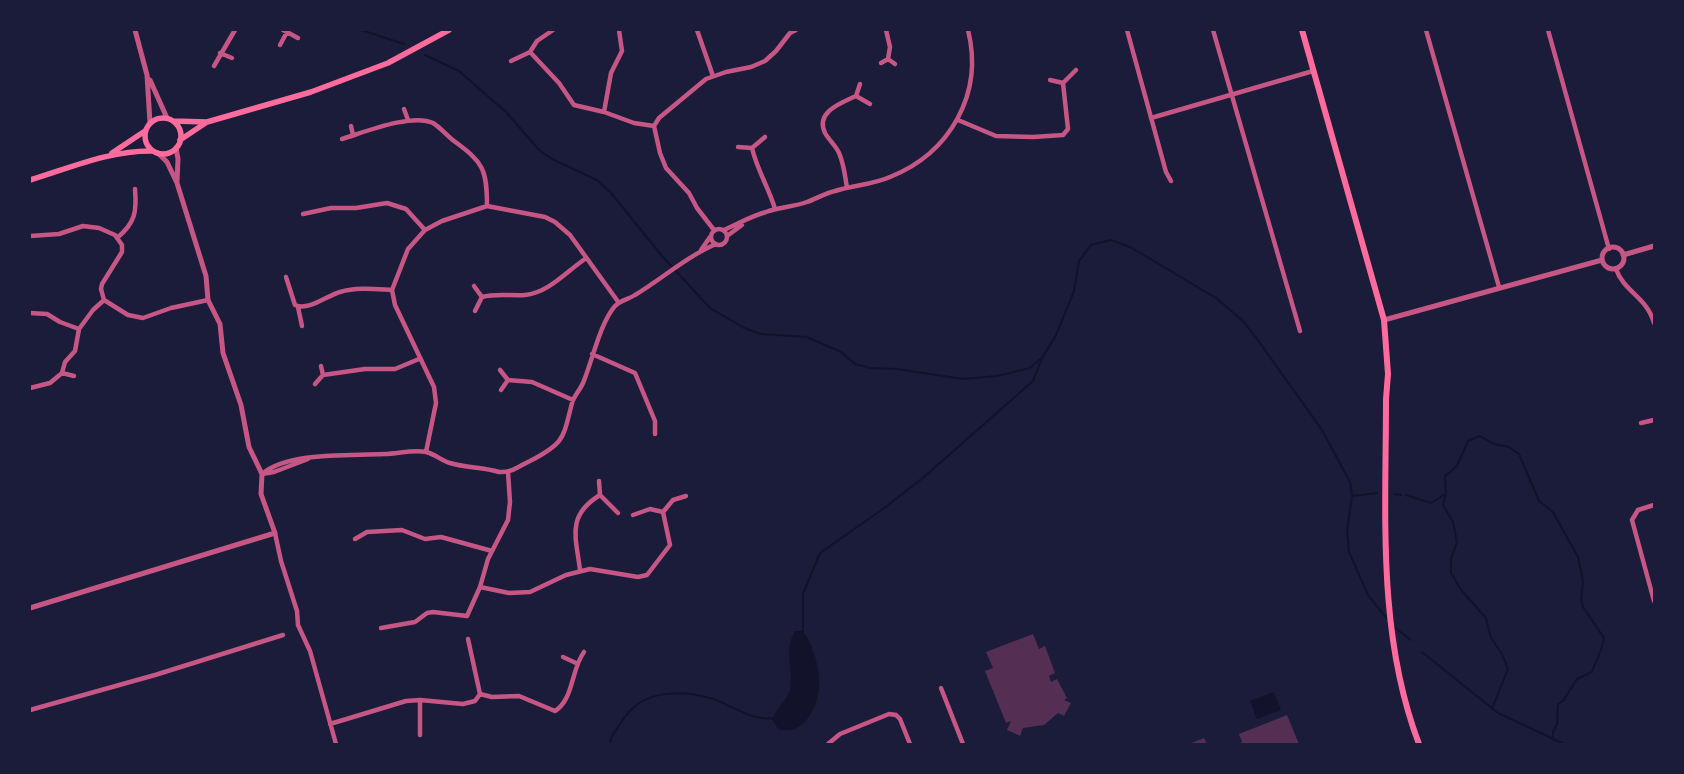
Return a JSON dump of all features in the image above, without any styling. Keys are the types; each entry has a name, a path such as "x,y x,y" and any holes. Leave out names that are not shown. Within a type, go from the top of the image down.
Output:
{"main road":[{"path":"180,140 207,122 311,92 401,57 448,30"},
{"path":"1302,30 1384,320 1388,374 1386,399 1387,596 1392,642 1403,691 1419,744"},
{"path":"108,156 145,131 150,123 155,120 207,122"},
{"path":"30,180 108,156 136,150 164,154 176,148 180,140 180,130 170,120"},
{"path":"145,131 146,142 155,152"}],"street":[{"path":"135,30 147,75 150,123"},
{"path":"214,66 235,30"},
{"path":"511,61 530,52 538,41 553,30"},
{"path":"604,112 611,73 622,51 623,44 619,30"},
{"path":"697,30 713,76"},
{"path":"714,230 697,208 689,192 666,168 660,153 654,126 659,118 690,91 713,76 752,68 765,61 776,51 789,31 796,30"},
{"path":"881,64 888,59 890,47 886,30"},
{"path":"714,230 724,230 775,209 797,206 847,188 883,180 913,166 938,146 958,120 971,75 972,52 968,30"},
{"path":"1127,30 1166,172 1171,181"},
{"path":"1213,30 1300,331"},
{"path":"1426,30 1499,288"},
{"path":"1548,30 1608,249"},
{"path":"280,45 285,31 298,38"},
{"path":"530,52 559,84 574,105 604,112 634,123 654,126"},
{"path":"220,53 232,58"},
{"path":"888,59 895,64"},
{"path":"1063,83 1076,70"},
{"path":"1151,118 1313,72"},
{"path":"147,75 170,120"},
{"path":"1050,80 1063,83"},
{"path":"958,120 996,136 1032,137 1063,135 1068,129 1063,83"},
{"path":"847,188 839,152 826,135 823,121 829,110 856,96 860,84"},
{"path":"856,96 870,104"},
{"path":"404,109 408,120"},
{"path":"342,139 408,120 420,119 433,123 476,157 486,180 487,206"},
{"path":"351,126 353,136"},
{"path":"738,147 752,148 765,137"},
{"path":"176,148 178,159 177,183"},
{"path":"752,148 757,167 768,184 775,209"},
{"path":"155,152 167,162 177,183 206,276 208,300 220,324 223,353 241,404 249,447 262,474 261,494 275,533 281,562 297,611 298,625 310,651 336,744"},
{"path":"117,238 133,223 137,208 135,189"},
{"path":"129,195 136,196"},
{"path":"303,214 330,208 356,208 387,203 406,209 425,230"},
{"path":"426,452 436,395 431,379 419,359 409,330 396,305 392,290 408,250 425,230 442,221 487,206 535,214 555,222 570,235 585,259 619,303"},
{"path":"262,474 283,469 309,459 348,453 426,452 447,463 508,472 544,454 557,444 568,425 574,400 583,384 592,354 609,318 619,303 634,296 660,276 700,251 716,244 723,244 727,236 747,221"},
{"path":"30,236 52,235 77,227 91,226 99,228 117,238 122,245 122,252 102,284 101,289 104,300 128,315 143,318 171,308 208,300"},
{"path":"700,251 714,230"},
{"path":"724,230 727,236"},
{"path":"710,237 716,244"},
{"path":"1623,255 1654,246"},
{"path":"1608,249 1618,250 1623,255 1623,262 1616,269 1609,268 1602,260 1603,253 1608,249"},
{"path":"482,297 497,294 526,295 541,291 585,259"},
{"path":"1384,320 1602,260"},
{"path":"1616,269 1620,279 1645,303 1654,323"},
{"path":"286,278 295,305 298,307 302,326"},
{"path":"474,286 482,297"},
{"path":"298,307 315,304 346,290 392,290"},
{"path":"475,311 482,297"},
{"path":"30,388 50,383 62,373 65,362 75,350 79,329 93,310 104,300"},
{"path":"30,313 47,314 60,322 79,329"},
{"path":"592,354 635,373 655,420 655,434"},
{"path":"315,384 323,375 365,369 395,369 419,359"},
{"path":"321,366 323,375"},
{"path":"500,370 508,380 532,382 574,400"},
{"path":"62,373 74,376"},
{"path":"501,390 508,380"},
{"path":"1641,423 1654,420"},
{"path":"380,628 415,622 433,612 467,616 510,511 508,472"},
{"path":"599,481 600,495 618,513"},
{"path":"580,570 575,541 575,526 583,509 600,495"},
{"path":"663,512 673,500 686,496"},
{"path":"1654,505 1638,510 1632,520 1654,601"},
{"path":"633,515 650,509 663,512"},
{"path":"480,587 508,593 530,592 580,570 590,569 638,577 648,575 670,545 663,512"},
{"path":"355,538 367,532 402,530 425,539 442,537 492,551"},
{"path":"30,608 275,533"},
{"path":"30,710 155,675 283,635"},
{"path":"330,724 406,701 420,700 468,704 475,701 480,694 468,639"},
{"path":"480,694 492,698 519,696 555,711 564,701 571,688 576,663 584,652"},
{"path":"563,657 576,663"},
{"path":"941,688 963,744"},
{"path":"420,700 420,735"},
{"path":"830,743 840,734 889,714 896,714 910,744"}],"shaded area":[{"path":"795,631 803,631 812,647 817,666 819,687 814,707 804,723 788,730 778,729 772,719 787,697 790,689 789,653"},
{"path":"1274,692 1281,710 1257,719 1250,701"}],"building":[{"path":"1033,634 1039,649 1045,646 1055,673 1049,676 1051,682 1057,679 1067,698 1064,700 1071,703 1064,716 1058,713 1044,725 1023,728 1020,736 1007,730 1011,721 1006,723 985,671 993,668 986,652"},
{"path":"1287,715 1299,744 1237,744 1242,742 1239,734"},
{"path":"1204,738 1207,744 1189,744"}],"waterway":[{"path":"361,30 404,44"},
{"path":"425,55 459,71 507,113 539,150 552,159 597,180 611,193 662,256 710,308 744,328 761,334 807,337 841,352 855,364 870,368 897,369 963,379 997,376 1030,368 1040,359"},
{"path":"803,633 803,594 820,553 883,509 924,477 1033,381 1042,358 1056,335 1074,291 1079,261 1091,245 1111,240 1132,248 1216,298 1243,321 1257,339 1322,430 1350,482 1352,496 1347,530 1349,552 1368,595 1388,620"},
{"path":"1492,709 1508,669 1502,654 1491,638 1486,618 1461,590 1451,573 1451,559 1457,542 1453,522 1443,505 1446,493 1445,476 1457,466 1468,441 1480,436 1494,444 1509,447 1519,454 1539,501 1553,512 1578,557 1583,581 1581,600 1583,607 1604,638 1592,672 1577,679 1563,701 1558,704 1557,724 1553,732 1553,739"},
{"path":"1352,496 1377,493"},
{"path":"1394,494 1401,495"},
{"path":"1406,495 1431,503 1444,495"},
{"path":"1393,626 1411,640"},
{"path":"1422,652 1498,713 1564,744"},
{"path":"610,744 611,738 631,710 651,698 675,693 712,699 760,718 774,718"}]}
